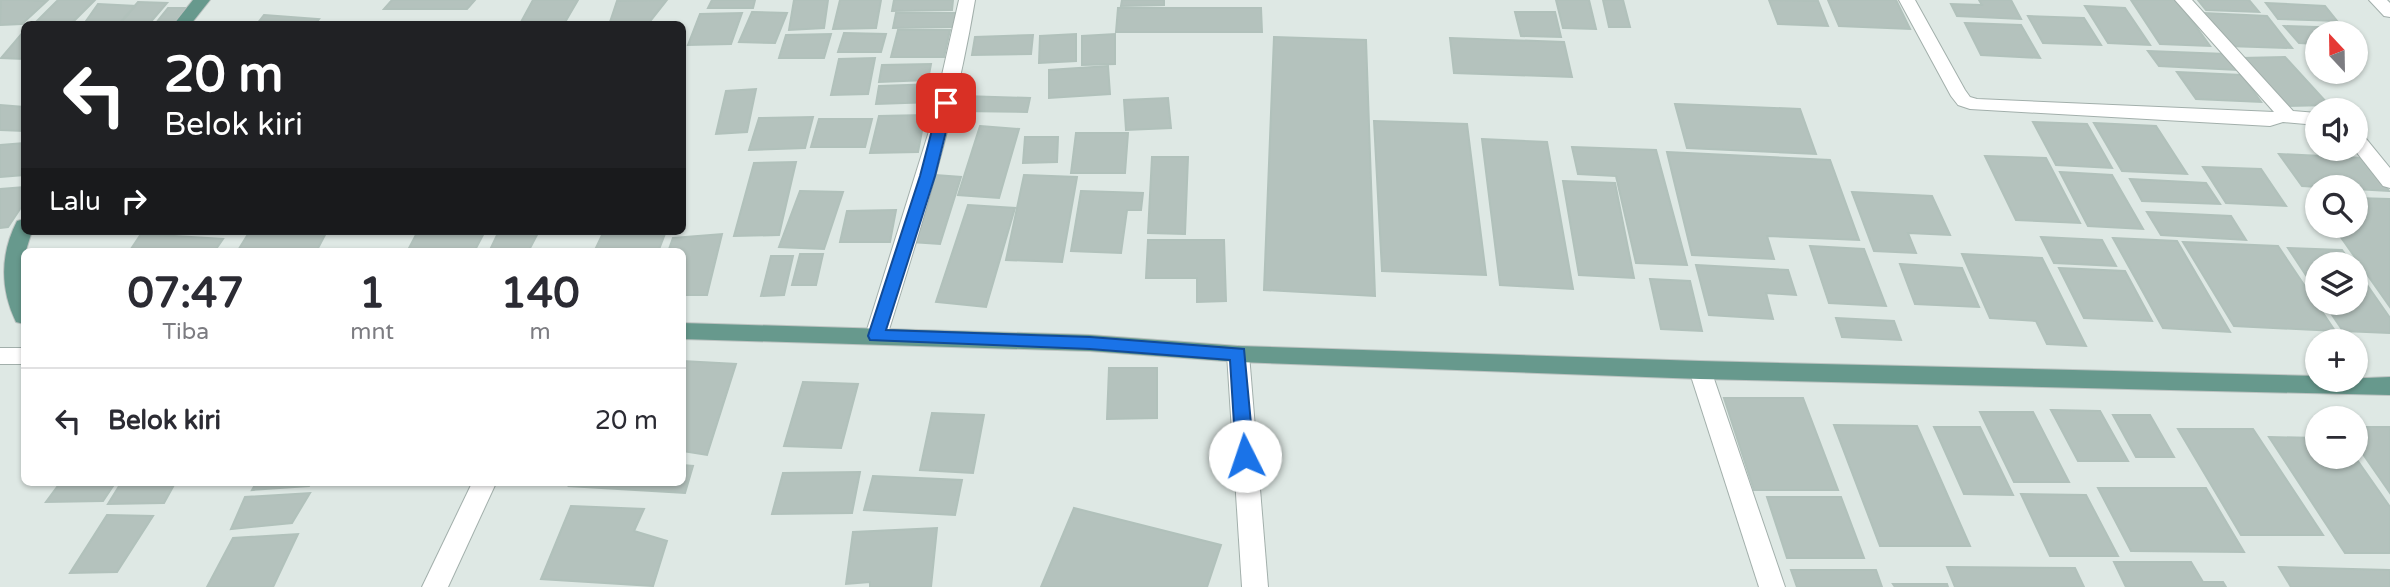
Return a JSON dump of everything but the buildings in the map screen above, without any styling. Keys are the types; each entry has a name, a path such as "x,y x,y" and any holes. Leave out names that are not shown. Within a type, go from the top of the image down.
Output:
{"main road":[{"path":"184,21 202,0"},
{"path":"21,235 11,264 15,300 21,311"},
{"path":"686,331 1090,343 1238,354 1700,370 2390,386"}],"street":[{"path":"876,336 928,176 958,54 967,0"},
{"path":"1908,0 1956,92 1964,101 1976,105 2270,120 2282,116 2305,118"},
{"path":"2183,0 2284,110 2282,116"},
{"path":"2377,0 2390,12"},
{"path":"2368,154 2390,181"},
{"path":"1238,354 1255,587"},
{"path":"0,356 21,356"},
{"path":"1700,370 1772,587"},
{"path":"435,587 483,486"}],"route":[{"path":"946,103 928,176 876,336 1090,343 1238,354 1245,456"}]}
